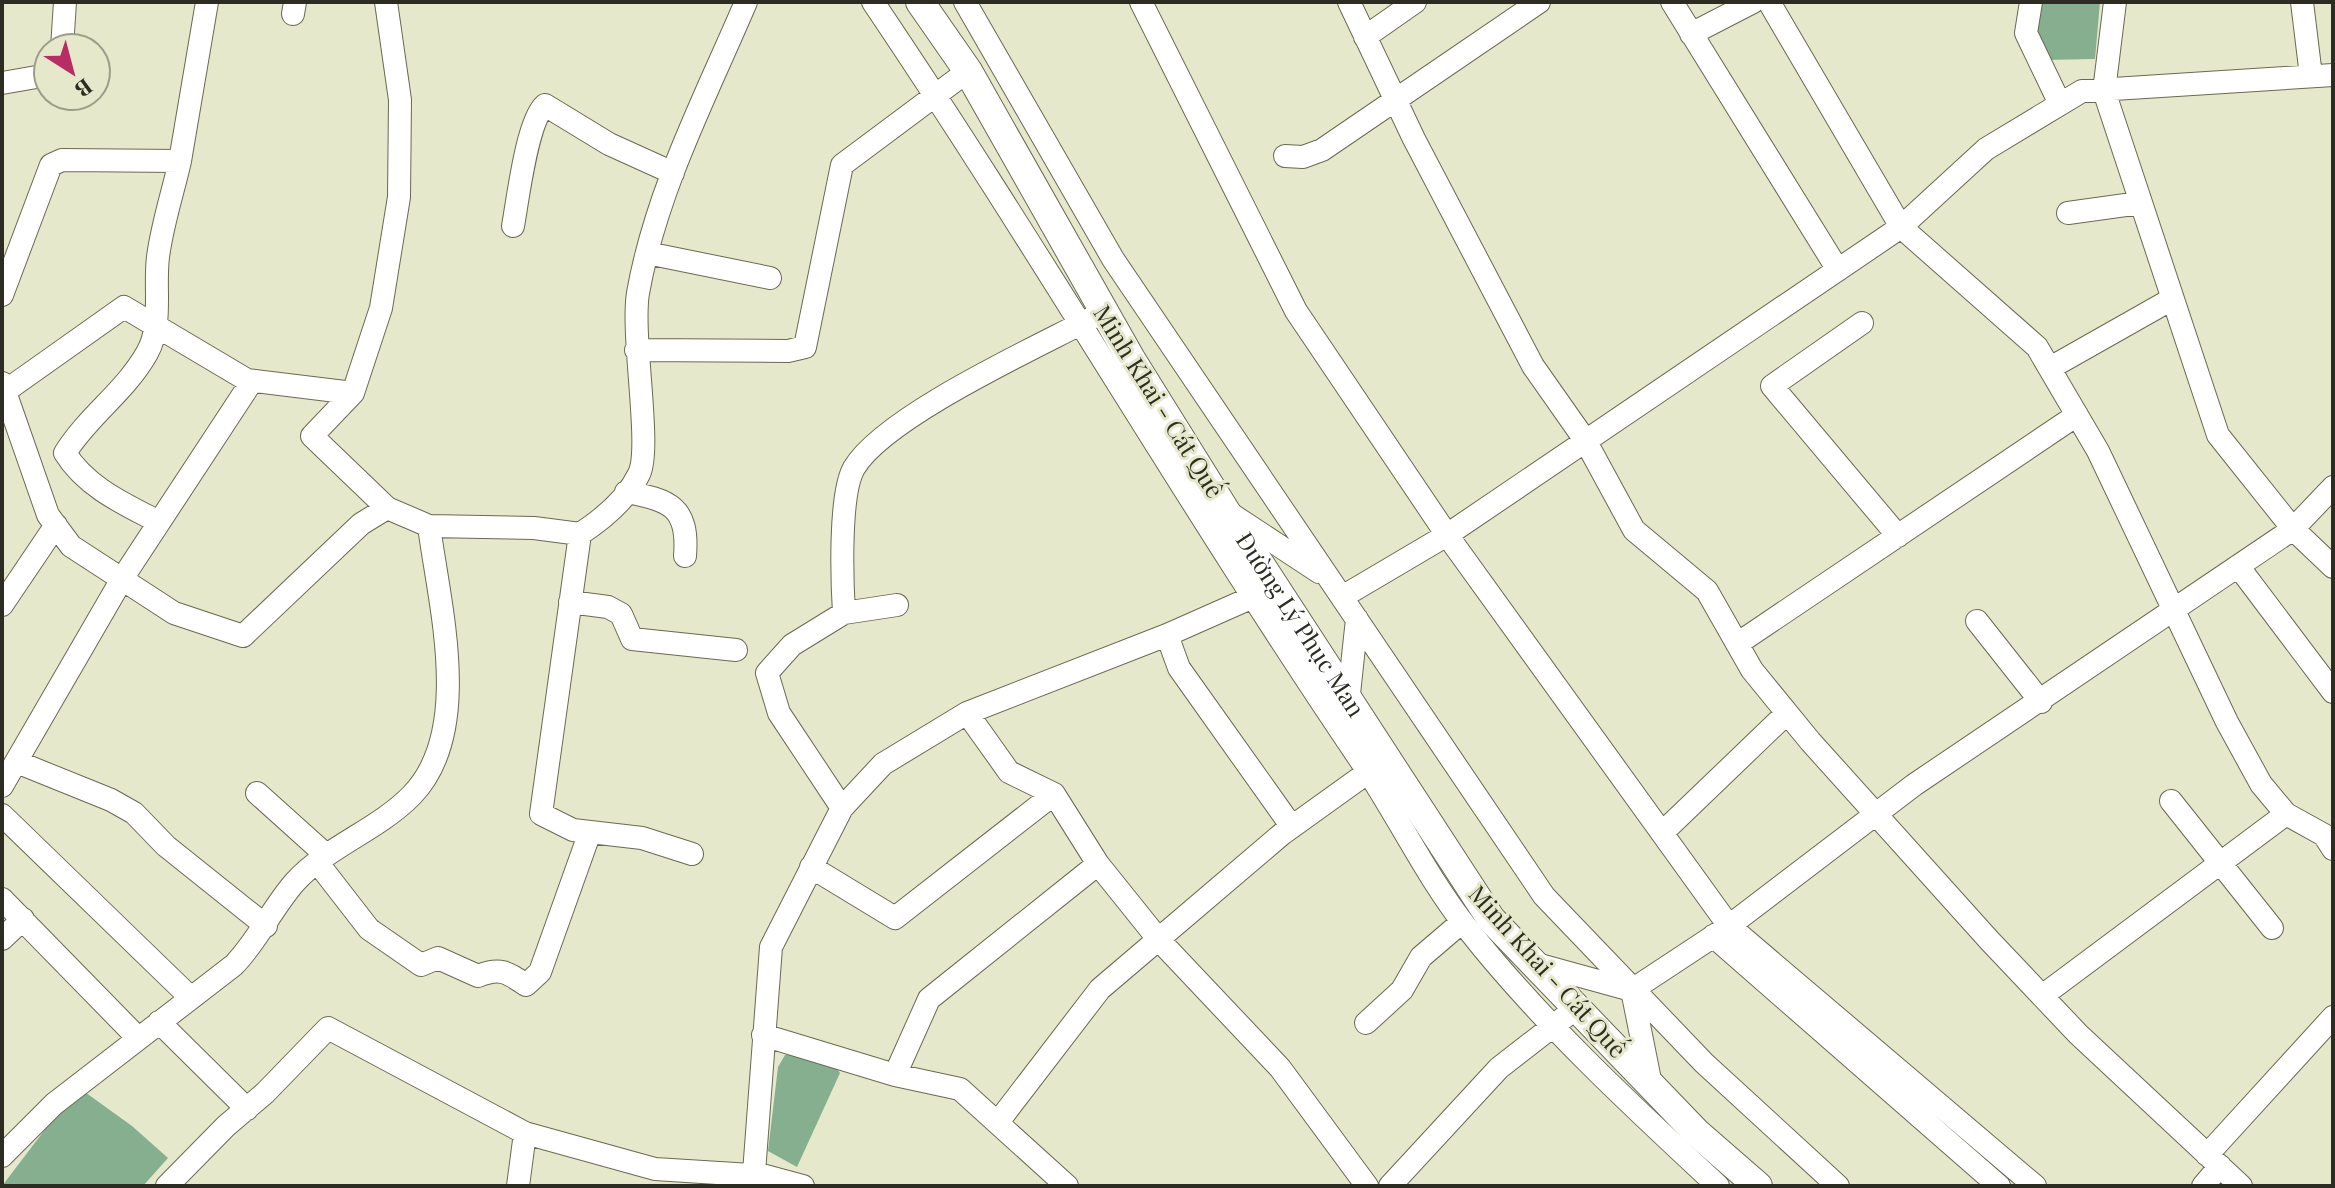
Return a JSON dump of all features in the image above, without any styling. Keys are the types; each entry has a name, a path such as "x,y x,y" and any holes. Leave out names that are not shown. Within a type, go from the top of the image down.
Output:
{"main road":[{"name":"Đường Lý Phục Man","path":"920,2 968,71 1104,311 1225,510 1262,593 1348,703 1377,766 1491,919 1532,962 1565,1016 1651,1085 1696,1132 1758,1186"}],"street":[{"path":"63,32 65,2"},
{"path":"159,522 110,496 75,469 65,453 75,437 122,390 149,351 156,326 158,256 180,161 207,2"},
{"path":"386,2 400,100 399,197 381,308 353,393 312,436 387,508 429,526 534,528 580,534 599,522 641,473 643,440 636,350 638,295 647,253 673,173 746,2"},
{"name":"Minh Khai - Cát Quế","path":"873,2 936,95 1079,325 1377,766 1462,922 1565,1016 1718,1186"},
{"path":"965,2 1113,259 1544,896 1632,990 1838,1186"},
{"path":"1141,2 1296,311 1447,535 1662,833 1721,931 1999,1186"},
{"path":"1349,2 1395,100 1533,366 1585,440 1634,530 1707,591 1752,670 1787,713 2042,996 2241,1186"},
{"path":"1365,37 1415,2"},
{"path":"1285,156 1303,157 1322,150 1539,2"},
{"path":"1672,2 1838,270"},
{"path":"1691,34 1753,2"},
{"path":"1769,2 1901,227 2037,347 2077,415 2261,784 2286,814 2324,835 2333,849"},
{"path":"2031,2 2026,33 2060,104"},
{"path":"2115,2 2104,91 2218,435 2293,529 2333,567"},
{"path":"1336,588 1447,535 1901,227 1986,149 2082,91 2322,76 2302,2"},
{"path":"636,350 788,351 805,347 842,165 968,71"},
{"path":"2,83 32,78"},
{"path":"513,226 529,147 540,109 545,105 609,144 673,173"},
{"path":"2,295 51,165 62,160 180,161"},
{"path":"2068,213 2140,203"},
{"path":"647,253 770,278"},
{"path":"2050,368 2172,299"},
{"path":"353,393 252,381 124,307 3,388 48,515 71,546 174,613 243,636 361,524 387,508"},
{"path":"844,613 842,545 854,469 882,438 941,398 1104,311"},
{"path":"1862,323 1772,386 1898,536"},
{"path":"2,786 122,579 252,381"},
{"path":"1737,644 2077,415"},
{"path":"1532,962 1632,990 1721,931 1878,813 2293,529 2333,487"},
{"path":"626,492 654,497 677,512 688,528 685,556"},
{"path":"1225,510 1336,588"},
{"path":"2,605 56,525"},
{"path":"4,1150 54,1104 234,965 257,941 294,884 322,858 412,796 431,768 444,730 450,680 429,526"},
{"path":"580,534 541,814 573,830 642,838 692,854"},
{"path":"2238,566 2333,692"},
{"path":"753,1181 771,947 842,808 883,764 967,713 1167,635 1262,593"},
{"path":"570,602 608,607 621,614 632,639 736,650"},
{"path":"842,808 779,713 767,673 792,645 844,613 897,605"},
{"path":"1348,703 1357,619"},
{"path":"1977,621 2041,702"},
{"path":"1167,635 1179,668 1292,827"},
{"path":"967,713 1009,772 1054,794 1098,864 1159,940 1280,1068 1367,1186"},
{"path":"1662,833 1787,713"},
{"path":"17,762 111,800 134,813 166,846 266,926"},
{"path":"998,1122 1100,989 1292,827 1377,766"},
{"path":"257,793 322,858 369,929 421,965 438,958 478,976 495,969 506,971 526,985 540,972 590,832"},
{"path":"811,867 895,918 1054,794"},
{"path":"2171,801 2272,928"},
{"path":"2042,996 2286,814"},
{"path":"2,815 191,998"},
{"path":"895,1075 929,999 1098,864"},
{"path":"2,899 138,1038"},
{"path":"2,939 23,919"},
{"path":"1366,1023 1402,990 1421,957 1462,922"},
{"path":"1721,931 2035,1186"},
{"path":"1632,990 1651,1085"},
{"path":"1390,1186 1499,1068 1565,1016"},
{"path":"2203,1186 2213,1161 2333,1017"},
{"path":"159,1022 247,1109"},
{"path":"167,1186 328,1028 391,1065 525,1133 655,1178 753,1181 782,1178 803,1186"},
{"path":"763,1035 895,1075 960,1089 1067,1186"},
{"path":"518,1186 525,1133"}],"shaded area":[{"path":"2036,2 2100,2 2095,59 2044,60 2034,29"},
{"path":"792,1054 835,1066 840,1073 797,1167 768,1151 778,1067 785,1055"},
{"path":"82,1090 132,1126 168,1158 143,1186 2,1186 69,1098"}]}
